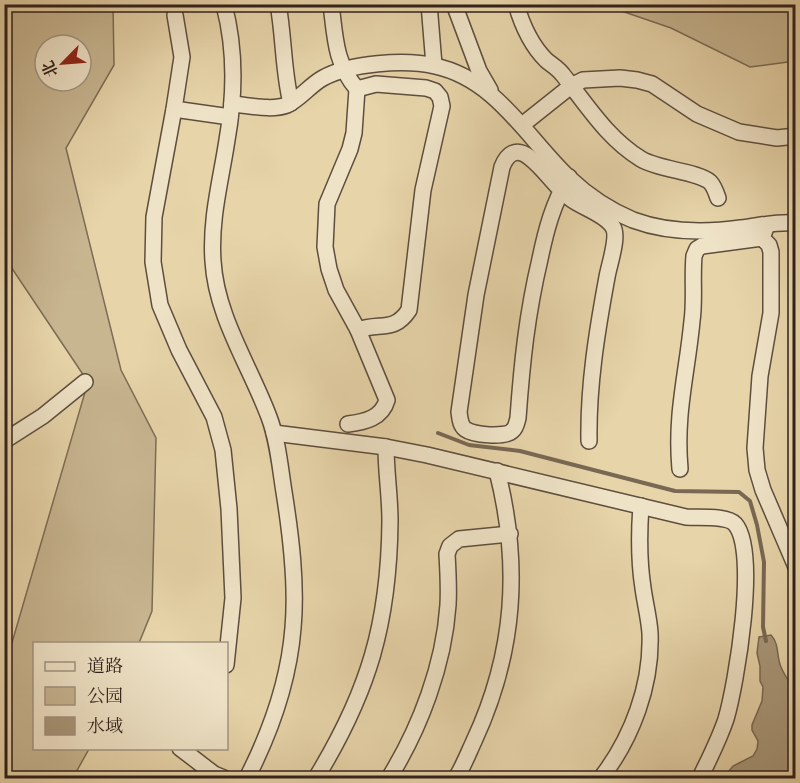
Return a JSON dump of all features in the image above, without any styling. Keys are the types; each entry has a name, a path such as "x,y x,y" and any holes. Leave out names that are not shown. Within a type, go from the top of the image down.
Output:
{"street":[{"path":"279,4 284,36 286,78 291,103"},
{"path":"331,4 339,62 357,89 354,133 350,149 327,204 325,247 332,280 346,311 358,330 387,400 379,416 348,424"},
{"path":"429,4 434,65"},
{"path":"454,4 479,71 495,98"},
{"path":"516,4 528,35 537,50 562,72 589,111 610,134 626,148 655,165 709,181 718,198"},
{"path":"224,5 233,47 231,111 213,217 213,263 220,304 274,434 288,516 294,594 293,627 281,690 268,729 247,778"},
{"path":"175,15 182,57 154,217 153,262 160,305 179,350 211,409 220,432 230,509 232,598 228,643"},
{"path":"174,109 231,111 278,107 291,103 320,79 344,70 391,64 434,65 465,76 495,98 522,125 565,184 573,200 604,219 613,228 615,237 592,376 589,407 590,441"},
{"path":"522,125 571,86 583,80 599,78 637,80 652,84 697,114 739,132 777,138 795,136"},
{"path":"357,89 376,84 426,88 435,91 442,106 423,190 409,310 404,319 396,324 358,330"},
{"path":"565,184 549,218 527,317 516,425 512,431 505,434 471,432 464,429 460,422 459,412 476,296 505,158 509,154 516,152 526,154 565,184 589,195 611,210 656,227 704,232 764,232"},
{"path":"680,469 678,427 680,401 693,317 694,256 697,249 795,223"},
{"path":"764,232 771,252 771,313 759,386 756,459 763,490 795,567"},
{"path":"4,441 43,416 85,382"},
{"path":"274,434 386,447 497,471 686,517 727,519 735,524 741,536 745,570 744,615 734,686 725,720 700,778"},
{"path":"316,778 342,733 361,693 380,632 388,564 389,490 386,447"},
{"path":"456,778 484,721 505,650 510,618 512,582 510,534 497,471"},
{"path":"601,778 610,767 631,727 639,708 647,670 650,636 641,578 641,506"},
{"path":"389,778 413,732 430,690 439,657 448,606 447,554 450,546 459,539 510,534"},
{"path":"187,751 214,774 224,778"}],"green space":[{"path":"5,5 113,5 114,65 66,148 121,370 156,438 152,611 139,642 33,642 33,750 88,750 75,774 70,778 5,778 4,670 88,382 5,258"},
{"path":"604,5 795,5 795,61 750,67 671,28"}],"water":[{"path":"771,635 776,643 781,667 795,694 795,778 723,778 733,766 753,756 757,749 758,741 752,725 762,701 763,687 760,681 757,653 759,637"}],"waterway":[{"path":"438,433 469,445 520,451 675,491 739,492 750,501 764,562 763,627 766,641"}]}
